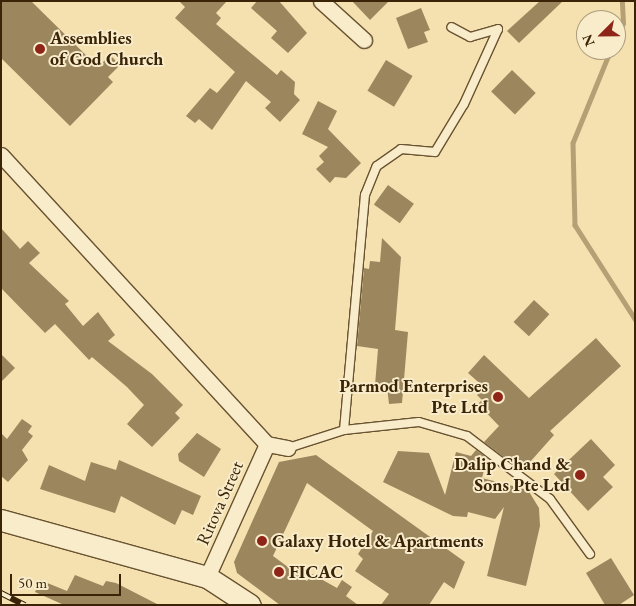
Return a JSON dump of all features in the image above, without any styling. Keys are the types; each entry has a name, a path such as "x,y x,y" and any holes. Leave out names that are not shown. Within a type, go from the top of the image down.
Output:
{"main road":[{"path":"1,520 206,577 250,605"}],"street":[{"path":"321,1 364,40"},
{"path":"1,155 267,444 288,448"},
{"name":"Ritova Street","path":"206,577 267,444"}],"lane":[{"path":"344,430 365,195 377,166 401,149 435,152 464,104 498,29 470,37 451,27"},
{"path":"288,448 344,430 419,422 467,436 550,499 590,554"}],"building":[{"path":"1,1 31,1 98,67 110,55 120,65 108,77 113,82 70,126 1,58"},
{"path":"179,1 227,1 216,13 221,18 216,24 277,75 281,70 295,82 294,94 300,100 280,122 265,108 271,102 246,81 212,130 199,119 195,123 186,116 210,88 217,93 235,72 175,18 185,7"},
{"path":"257,1 279,1 307,33 288,53 271,38 277,31 251,8"},
{"path":"352,1 389,1 370,20"},
{"path":"540,1 563,1 519,43 507,31"},
{"path":"421,8 430,30 424,32 428,42 408,49 396,18"},
{"path":"386,60 413,76 394,107 367,91"},
{"path":"512,70 536,93 515,115 491,92"},
{"path":"318,101 337,111 328,129 361,163 346,178 335,177 330,183 316,169 324,162 319,156 328,147 302,134"},
{"path":"388,185 414,204 400,223 374,204"},
{"path":"1,228 20,249 28,241 40,253 29,263 69,301 65,304 83,326 98,312 115,335 108,341 152,374 183,405 175,413 180,418 152,447 127,424 144,405 127,387 92,357 89,360 55,324 45,333 1,288"},
{"path":"382,238 401,257 395,330 408,332 402,403 389,404 387,387 375,385 378,349 357,346 364,268 369,269 370,261 380,262"},
{"path":"534,300 549,314 529,336 514,322"},
{"path":"596,338 621,366 550,431 554,435 522,471 484,442 499,426 478,404 482,400 477,395 485,388 468,373 484,355 529,398"},
{"path":"1,354 15,368 1,382"},
{"path":"22,419 32,426 28,432 33,436 22,450 28,460 8,482 1,476 1,433 7,439"},
{"path":"197,433 221,449 204,477 179,461 178,454"},
{"name":"Dalip Chand & Sons Pte Ltd","path":"591,439 615,465 603,477 613,487 588,511 554,474"},
{"path":"476,450 487,458 482,478 528,490 539,508 540,526 526,586 487,576 504,507 495,519 468,512 467,517 453,516 383,482 398,451 429,453 445,495 456,452 471,456"},
{"path":"316,455 465,562 454,589 444,582 429,605 381,605 389,594 355,571 363,559 358,554 373,531 307,483 273,556 307,581 312,574 337,588 342,580 352,587 346,596 358,605 280,605 237,573 234,562 279,462"},
{"path":"119,460 201,496 193,515 182,510 175,525 121,496 115,513 40,489 49,465 85,481 91,462 116,470"},
{"path":"611,558 634,595 619,605 605,605 586,573"},
{"path":"75,575 103,586 106,581 116,583 159,605 64,605 35,592 40,580 67,591"}],"waterway":[{"path":"622,1 622,10"},
{"path":"607,60 573,143 575,225 635,319"}],"railway":[{"path":"1,593 25,605"}],"place":[{"name":"Assemblies of God Church","path":"40,49"},
{"name":"Parmod Enterprises Pte Ltd","path":"498,397"},
{"name":"Dalip Chand & Sons Pte Ltd","path":"580,475"},
{"name":"Galaxy Hotel & Apartments","path":"262,541"},
{"name":"FICAC","path":"279,572"}]}
